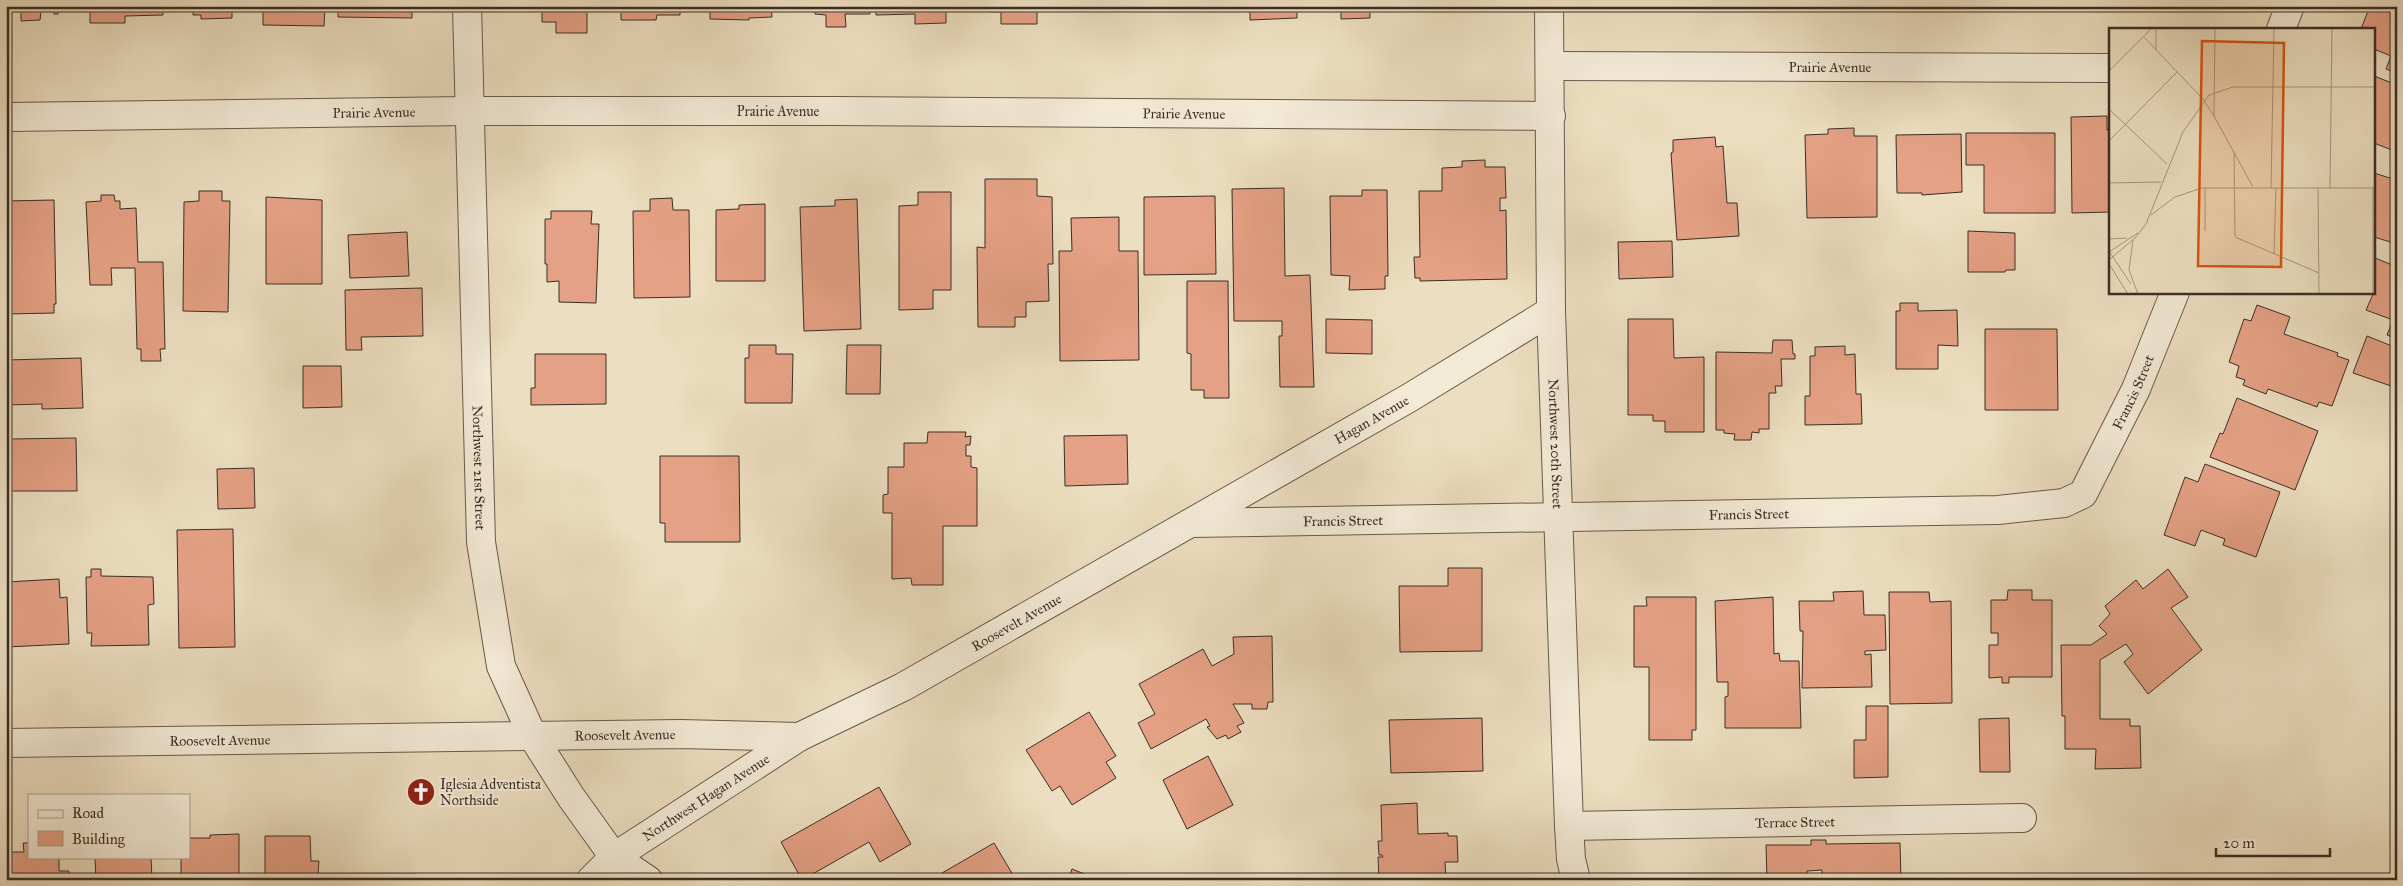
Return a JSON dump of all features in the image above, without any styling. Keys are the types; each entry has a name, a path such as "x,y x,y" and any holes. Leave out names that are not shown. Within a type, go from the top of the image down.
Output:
{"street":[{"name":"Northwest 21st Street","path":"467,6 481,542 501,666 533,736 571,797 614,857 648,880"},
{"name":"Northwest 20th Street","path":"1549,6 1551,311 1569,826 1571,859 1576,880"},
{"path":"2281,28 2290,6"},
{"name":"Prairie Avenue","path":"1550,66 2109,68"},
{"name":"Prairie Avenue","path":"6,117 469,111 834,111 1551,116"},
{"name":"Francis Street","path":"1189,523 1998,510 2064,503 2083,494 2136,390 2174,294"},
{"name":"Hagan Avenue","path":"1189,523 1409,398 1551,311"},
{"name":"Roosevelt Avenue","path":"6,743 680,734 799,737 903,687 1189,523"},
{"name":"Northwest Hagan Avenue","path":"614,857 799,737"},
{"name":"Terrace Street","path":"1569,826 2022,818"},
{"path":"591,880 614,857"}],"building":[{"path":"6,6 58,6 58,14 54,14 54,11 41,11 40,20 21,21 21,11 6,11"},
{"path":"90,6 163,6 163,15 125,16 125,23 90,23"},
{"path":"172,6 232,6 232,18 201,19 201,15 193,15 193,7"},
{"path":"263,6 325,6 324,26 263,25"},
{"path":"338,6 412,6 412,18 338,17"},
{"path":"542,6 587,6 587,33 556,33 556,22 542,22"},
{"path":"621,6 680,6 680,15 657,15 656,20 621,20"},
{"path":"710,6 771,6 772,17 749,18 749,20 710,19"},
{"path":"815,6 870,6 870,14 845,14 846,27 826,27 826,15 815,14"},
{"path":"876,6 946,6 946,23 915,24 915,14 876,15"},
{"path":"989,6 1037,6 1037,24 1001,24 1001,12 989,12"},
{"path":"1058,6 1115,6 1115,10 1058,11"},
{"path":"1145,6 1201,6 1201,10 1145,10"},
{"path":"1246,6 1297,6 1297,18 1250,20 1250,7"},
{"path":"1325,6 1370,6 1370,18 1341,19 1341,7"},
{"path":"1440,6 1455,6 1456,10 1440,10"},
{"path":"2370,6 2397,6 2397,73 2386,69 2391,56 2376,50 2376,28 2361,28"},
{"path":"2376,77 2397,85 2397,152 2376,144"},
{"path":"2107,116 2107,130 2109,129 2109,212 2072,213 2071,117"},
{"path":"1854,128 1854,136 1877,136 1877,217 1807,218 1805,135 1828,134 1828,129"},
{"path":"1966,133 2055,133 2055,213 1984,213 1984,165 1966,165"},
{"path":"1961,134 1962,192 1922,195 1922,193 1897,193 1896,135"},
{"path":"1715,137 1716,147 1723,146 1727,203 1737,203 1739,236 1677,240 1671,153 1673,152 1673,140"},
{"path":"1485,160 1485,167 1505,167 1506,198 1500,198 1500,211 1506,210 1507,279 1420,281 1420,278 1415,278 1414,257 1420,257 1419,191 1442,191 1442,168 1462,167 1462,161"},
{"path":"2376,174 2396,180 2397,244 2376,238"},
{"path":"985,179 1037,179 1037,196 1052,197 1053,264 1048,264 1049,301 1026,302 1026,317 1015,317 1015,327 978,327 977,247 985,248"},
{"path":"1284,188 1285,276 1310,275 1314,387 1280,387 1279,336 1282,336 1282,321 1234,321 1232,189"},
{"path":"1362,190 1387,190 1388,276 1385,276 1385,289 1349,290 1350,276 1331,275 1330,196 1362,196"},
{"path":"199,191 222,191 222,201 230,201 228,312 183,311 184,202 199,201"},
{"path":"918,192 951,192 951,290 933,290 933,309 899,310 899,206 918,205"},
{"path":"101,195 114,195 115,201 120,201 120,209 136,208 138,262 163,262 165,349 160,349 161,361 141,361 141,349 137,349 135,268 111,268 112,285 90,285 86,202 101,201"},
{"path":"1215,196 1216,274 1144,275 1144,197"},
{"path":"266,197 322,200 322,284 266,284"},
{"path":"672,198 673,210 689,210 690,297 634,298 633,211 650,211 650,199"},
{"path":"857,199 861,329 804,331 800,207 835,206 835,200"},
{"path":"54,200 56,304 54,304 54,313 6,314 6,201"},
{"path":"765,204 765,281 716,281 716,210 739,209 739,205"},
{"path":"551,211 592,211 591,224 599,224 596,303 559,302 559,281 547,282 545,219 551,219"},
{"path":"1119,217 1119,251 1138,251 1139,360 1060,361 1059,251 1072,251 1071,218"},
{"path":"1968,231 2015,233 2015,270 2006,270 2005,272 1968,272"},
{"path":"407,232 409,276 350,278 348,235"},
{"path":"1672,241 1673,277 1619,279 1618,242"},
{"path":"2376,258 2397,267 2397,339 2387,335 2393,320 2366,310 2373,294 2376,294"},
{"path":"1187,281 1228,281 1229,398 1204,398 1204,390 1191,390 1191,354 1187,353"},
{"path":"422,288 423,336 361,337 362,350 346,350 345,290"},
{"path":"1900,303 1918,303 1918,311 1957,310 1958,346 1938,345 1938,369 1896,369 1896,311 1900,311"},
{"path":"2257,305 2290,317 2284,334 2338,353 2337,356 2349,360 2332,406 2319,402 2317,407 2268,389 2266,394 2243,385 2245,380 2236,377 2239,366 2229,362 2244,319 2251,321"},
{"path":"1326,319 1372,320 1372,354 1326,353"},
{"path":"1628,319 1673,319 1674,358 1704,357 1704,432 1665,432 1665,421 1653,421 1653,415 1628,415"},
{"path":"1985,329 2057,329 2058,410 1985,410"},
{"path":"2367,336 2397,348 2394,356 2397,357 2397,388 2353,373"},
{"path":"1773,340 1792,340 1795,359 1781,359 1782,386 1775,386 1776,393 1769,393 1769,429 1759,429 1759,433 1752,432 1751,440 1734,440 1735,434 1724,433 1724,430 1716,430 1716,352 1772,353"},
{"path":"749,345 776,345 776,354 793,354 792,403 745,403 745,358 749,358"},
{"path":"847,345 881,345 880,394 846,394"},
{"path":"1845,346 1845,355 1855,354 1856,394 1861,394 1862,424 1805,425 1805,396 1810,396 1810,356 1815,356 1815,347"},
{"path":"535,354 606,354 606,404 531,405 531,388 535,388"},
{"path":"81,358 83,408 42,409 42,404 6,405 6,360"},
{"path":"303,366 341,366 342,407 303,408"},
{"path":"2237,398 2318,431 2295,490 2210,457 2220,433 2223,434"},
{"path":"928,432 966,432 965,437 971,436 970,445 966,445 966,456 971,456 971,467 977,468 977,526 943,526 943,585 912,585 911,578 892,579 892,513 883,513 883,495 888,494 888,467 904,467 904,443 927,443"},
{"path":"1127,435 1128,484 1065,486 1064,436"},
{"path":"76,438 77,491 10,491 10,439"},
{"path":"660,456 739,456 740,542 665,542 665,523 660,523"},
{"path":"2205,464 2280,492 2256,557 2223,545 2225,539 2201,530 2195,546 2164,535 2185,477 2198,482"},
{"path":"254,468 255,508 218,509 217,469"},
{"path":"233,529 235,647 179,648 177,530"},
{"path":"1448,568 1482,568 1482,651 1400,652 1399,586 1448,586"},
{"path":"91,569 101,569 101,576 153,577 154,604 148,605 149,645 91,646 92,633 87,633 86,577 91,577"},
{"path":"2168,569 2188,597 2171,608 2202,650 2148,694 2124,662 2133,654 2126,644 2100,660 2100,719 2130,719 2130,726 2140,726 2141,768 2095,769 2096,749 2065,749 2065,716 2062,716 2061,645 2091,645 2107,634 2099,626 2110,614 2105,606 2136,580 2143,589"},
{"path":"59,579 60,598 67,597 69,644 6,647 6,582"},
{"path":"2008,590 2032,590 2032,600 2052,600 2052,677 2009,677 2009,683 2002,683 2002,677 1989,678 1989,645 1998,645 1998,633 1991,633 1991,600 2007,600"},
{"path":"1863,591 1864,615 1885,615 1886,650 1865,651 1865,655 1871,654 1872,687 1802,688 1803,631 1800,631 1799,601 1834,601 1833,592"},
{"path":"1889,592 1929,592 1930,602 1951,601 1952,703 1890,704"},
{"path":"1646,597 1696,597 1696,730 1692,730 1692,740 1649,740 1649,667 1634,667 1634,606 1647,606"},
{"path":"1773,597 1774,654 1779,653 1780,661 1799,661 1801,728 1725,728 1725,697 1728,696 1728,682 1717,682 1715,601"},
{"path":"1272,636 1273,702 1268,702 1267,709 1252,709 1252,704 1233,704 1244,723 1237,726 1241,732 1228,739 1226,735 1217,739 1207,727 1210,726 1206,719 1151,749 1138,723 1155,714 1139,684 1203,649 1212,666 1234,654 1233,637"},
{"path":"1866,706 1888,706 1888,777 1854,778 1854,740 1866,740"},
{"path":"1089,712 1116,756 1106,762 1116,778 1072,805 1060,786 1052,791 1026,750"},
{"path":"1482,718 1483,771 1391,773 1389,720"},
{"path":"2009,718 2010,772 1980,772 1979,719"},
{"path":"1208,756 1233,805 1187,829 1163,780"},
{"path":"879,787 911,844 880,862 869,842 802,880 781,842"},
{"path":"1417,803 1418,834 1448,833 1448,836 1457,836 1458,862 1445,862 1446,880 1379,880 1378,857 1383,857 1379,855 1378,841 1382,841 1381,805"},
{"path":"239,834 239,880 181,880 181,858 190,858 190,838 210,838 210,835"},
{"path":"265,836 310,836 311,861 319,861 318,874 416,874 416,880 265,880"},
{"path":"1811,840 1826,840 1826,844 1900,843 1901,880 1822,880 1822,870 1807,871 1807,880 1767,880 1766,845 1811,845"},
{"path":"23,843 28,843 28,858 59,858 59,871 69,871 69,880 6,880 6,852 24,852"},
{"path":"994,843 1016,880 946,880 942,873"},
{"path":"95,858 151,858 152,880 96,880"},
{"path":"1072,869 1099,880 1068,880"}],"place":[{"name":"Iglesia Adventista Northside","path":"421,792"}]}
